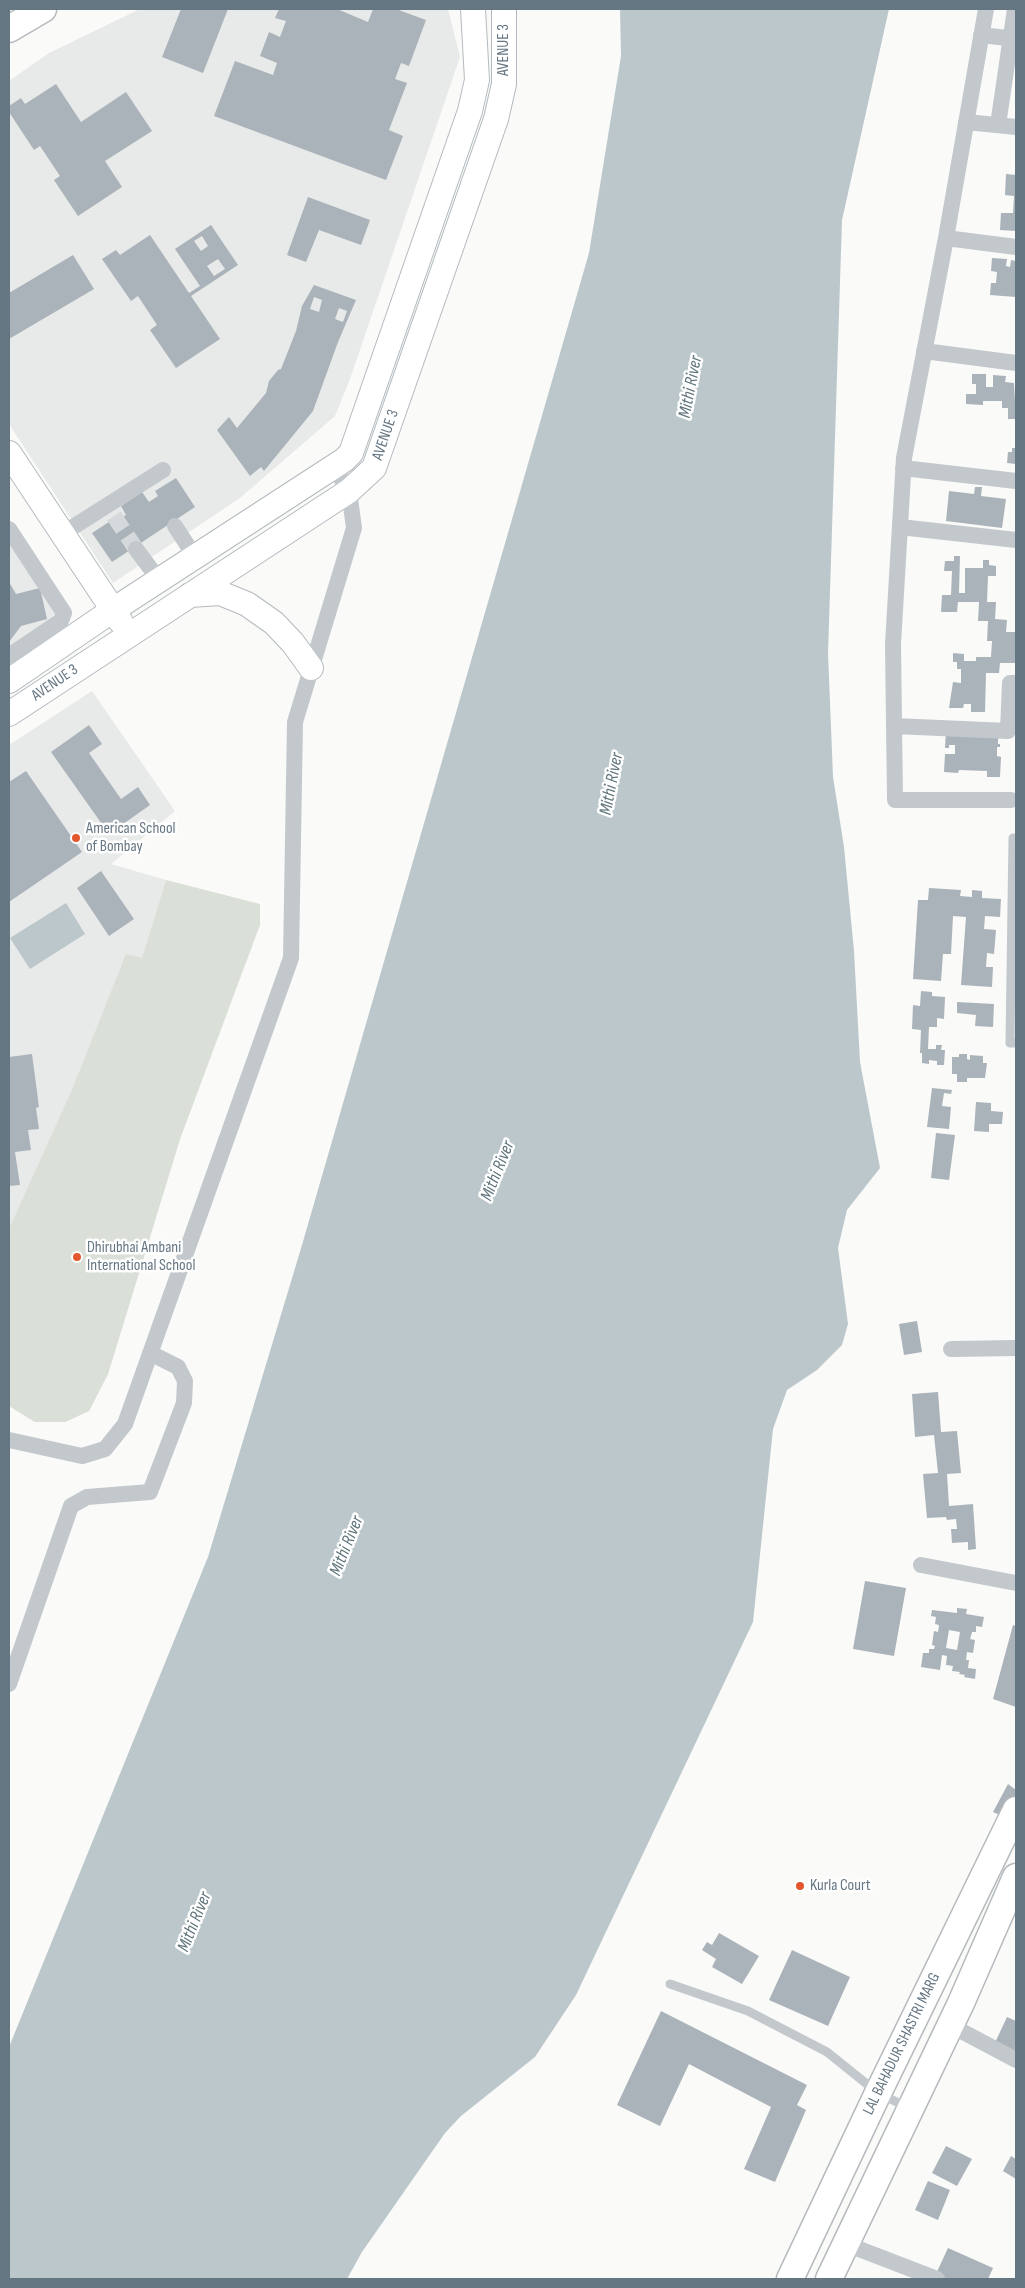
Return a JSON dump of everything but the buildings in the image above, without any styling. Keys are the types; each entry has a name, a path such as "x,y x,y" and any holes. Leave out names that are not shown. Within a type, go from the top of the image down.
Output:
{"main road":[{"path":"9,29 43,9"},
{"name":"LAL BAHADUR SHASTRI MARG","path":"790,2279 878,2092 1016,1810"},
{"path":"829,2279 950,2025 1016,1877"},
{"path":"812,2234 846,2244"}],"street":[{"name":"AVENUE 3","path":"10,670 113,610 334,467 351,453 470,111 477,80 473,9"},
{"name":"AVENUE 3","path":"9,714 349,491 374,468 496,119 504,84 504,9"},
{"path":"986,9 903,468 893,644 895,800 1011,800"},
{"path":"998,125 1014,38 1015,9"},
{"path":"982,34 1014,38"},
{"path":"966,122 1016,127"},
{"path":"946,238 1016,248"},
{"path":"924,351 1016,364"},
{"path":"12,465 62,534 129,634"},
{"path":"9,1440 82,1456 105,1449 125,1424 291,958 295,722 354,528 349,491 334,467"},
{"path":"903,468 1016,481"},
{"path":"62,534 110,511 163,470"},
{"path":"175,526 195,557"},
{"path":"900,527 1016,540"},
{"path":"9,529 64,613 61,622 10,670"},
{"path":"136,549 159,580"},
{"path":"187,596 220,593 247,604 274,623 293,643 311,668"},
{"path":"894,726 1008,731 1010,683 1016,683"},
{"path":"952,1349 1016,1348"},
{"path":"9,1684 71,1506 87,1497 150,1492 184,1403 185,1381 178,1367 150,1353"},
{"path":"921,1565 1016,1583"},
{"path":"950,2025 1016,2060"},
{"path":"846,2244 937,2279"}],"lane":[{"path":"1013,838 1010,1042 1016,1043"},
{"path":"670,1984 748,2011 818,2047 878,2092 910,2109"}],"shaded area":[{"path":"140,9 448,9 460,57 350,379 335,416 240,498 113,583 9,424 9,81 49,53"},
{"path":"9,522 69,613 9,653"},
{"name":"Dhirubhai Ambani International School","path":"92,691 175,811 111,864 166,880 142,958 237,985 180,1139 108,1374 89,1411 65,1422 35,1422 9,1406 9,745"},
{"name":"Dhirubhai Ambani International School","path":"166,880 260,904 260,925 180,1139 108,1374 89,1411 65,1422 35,1422 9,1406 9,1229 72,1090 126,954 142,958"}],"water":[{"name":"Mithi River","path":"620,9 889,9 842,220 828,653 833,777 844,847 854,951 860,1062 880,1168 847,1210 838,1248 848,1324 842,1345 817,1370 787,1390 773,1429 753,1622 576,1995 535,2057 461,2116 445,2133 362,2252 347,2279 9,2279 9,2047 208,1557 302,1245 589,253 621,56"},
{"path":"66,903 85,934 30,969 10,938"}],"tunnel":[{"path":"114,516 136,549"}],"place":[{"name":"American School of Bombay","path":"76,838"},
{"name":"Dhirubhai Ambani International School","path":"77,1257"},
{"name":"Kurla Court","path":"800,1886"}]}
